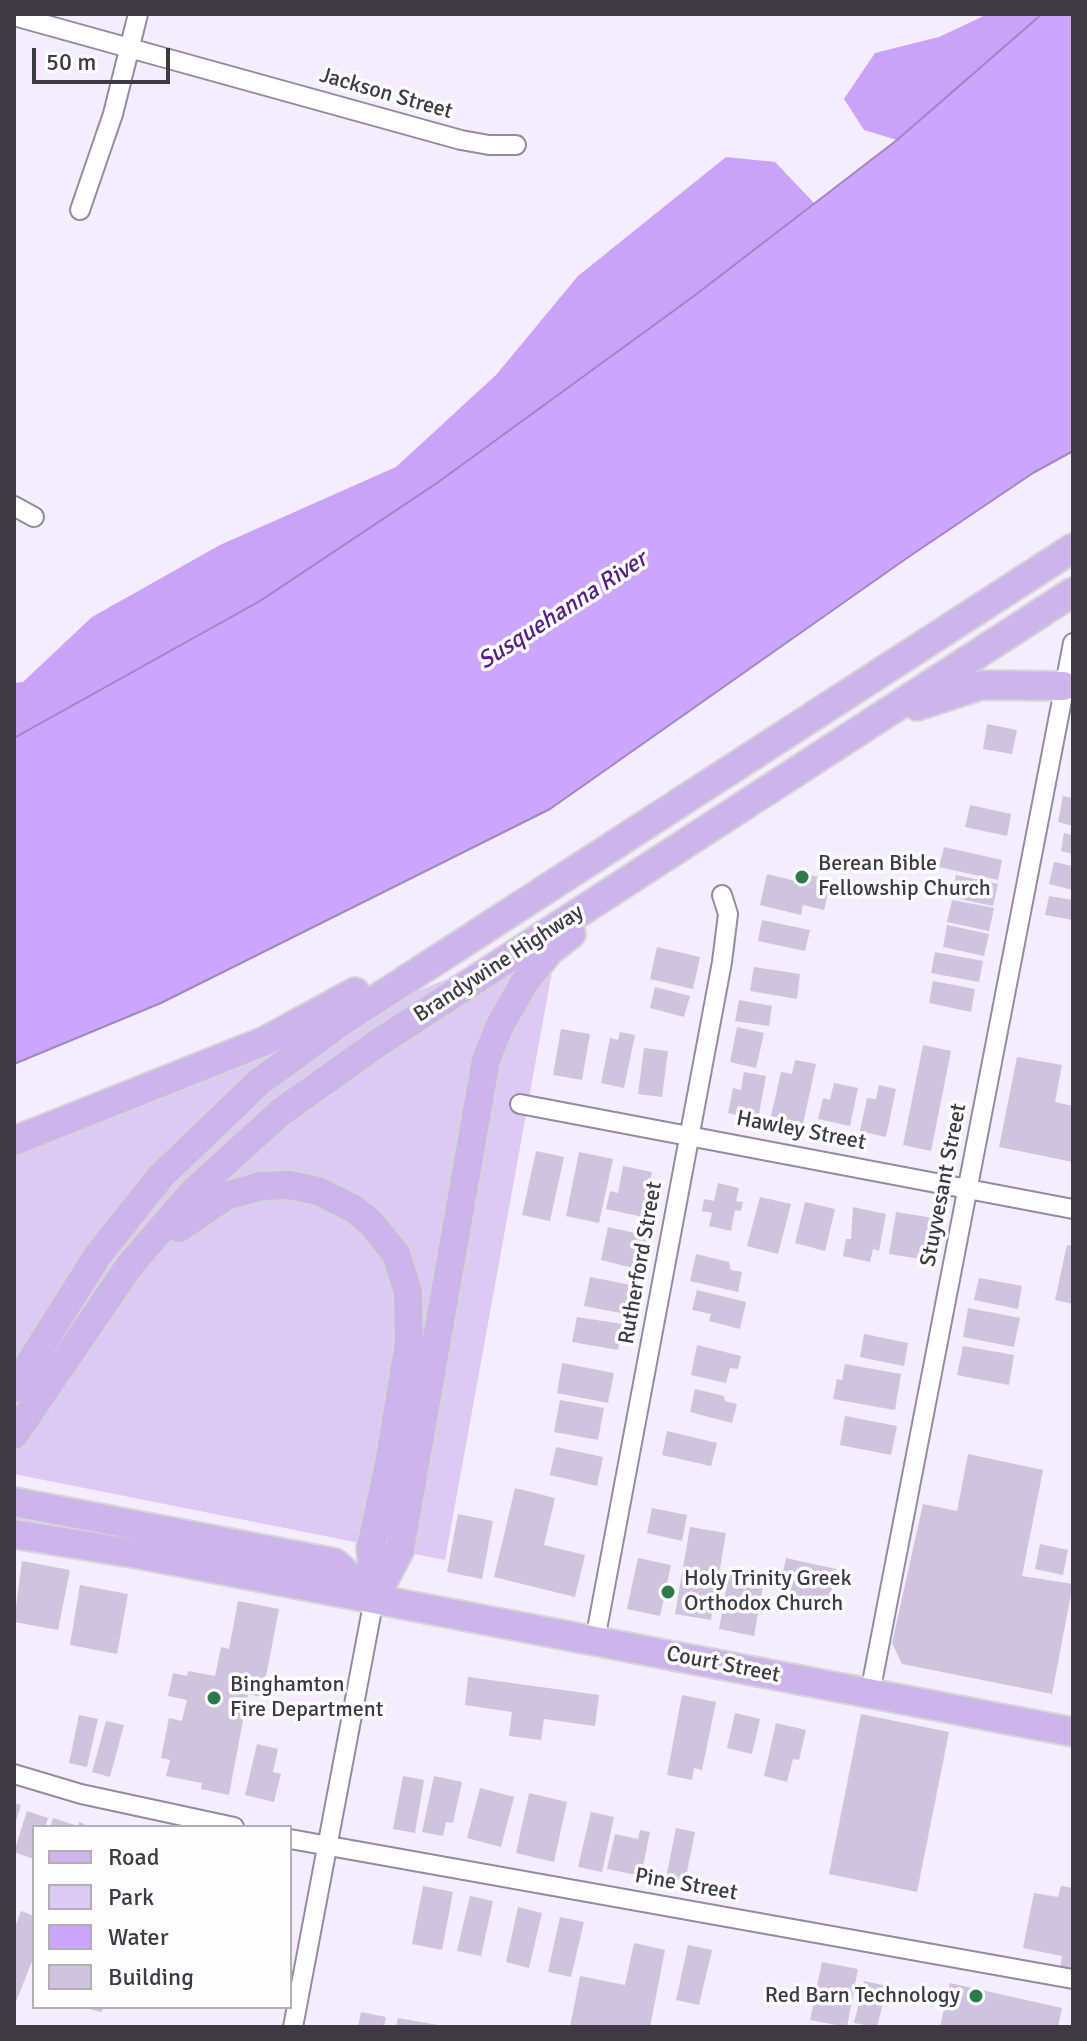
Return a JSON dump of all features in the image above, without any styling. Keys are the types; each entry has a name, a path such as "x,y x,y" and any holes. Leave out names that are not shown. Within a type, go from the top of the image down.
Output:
{"main road":[{"name":"Brandywine Highway","path":"14,1388 98,1255 182,1154 259,1082 329,1031 1073,548"},
{"name":"Brandywine Highway","path":"14,1435 114,1285 207,1178 269,1122 378,1043 1073,592"},
{"path":"826,750 886,719 962,689 1003,683 1063,686"},
{"path":"374,1599 400,1549 469,1141 486,1060 499,1027 524,983 549,951 676,848"},
{"path":"14,1141 265,1041 404,963 515,909"},
{"path":"70,1348 158,1248 200,1210 226,1196 261,1186 299,1187 327,1195 363,1216 396,1254 408,1292 410,1312 409,1343 394,1434 371,1547 374,1599"},
{"path":"14,1502 335,1563 374,1599"},
{"name":"Court Street","path":"14,1534 595,1640 1073,1732"}],"street":[{"path":"80,210 113,114 138,14"},
{"name":"Jackson Street","path":"14,16 461,140 489,145 516,145"},
{"path":"14,506 34,517"},
{"name":"Stuyvesant Street","path":"870,1693 1073,643"},
{"name":"Rutherford Street","path":"595,1640 722,962 728,914 722,895"},
{"name":"Hawley Street","path":"520,1104 1073,1209"},
{"path":"293,2027 374,1599"},
{"path":"14,1774 81,1794 225,1825"},
{"name":"Pine Street","path":"292,1839 1073,1979"}],"green space":[{"path":"559,933 445,1560 14,1474 14,1157"}],"shaded area":[{"path":"988,14 1042,14 897,140 864,130 844,99 875,53 939,37"},
{"path":"726,157 775,162 814,203 694,296 437,483 260,601 14,738 14,683 23,682 92,617 220,545 396,467 496,375 578,276"}],"water":[{"name":"Susquehanna River","path":"1042,14 1073,14 1073,451 1033,473 907,558 550,809 161,1003 14,1064 14,738 260,601 437,483 694,296 897,140"}],"building":[{"path":"987,724 1017,730 1012,754 983,749"},
{"path":"1063,796 1073,798 1073,826 1058,822"},
{"path":"970,805 1011,814 1007,836 965,827"},
{"path":"1064,833 1073,835 1073,854 1061,851"},
{"path":"944,847 1002,860 998,880 939,867"},
{"path":"1054,862 1073,866 1073,890 1049,884"},
{"path":"767,874 807,884 810,875 831,880 824,910 803,905 801,915 760,905"},
{"path":"956,875 998,884 993,906 951,897"},
{"path":"1049,896 1073,900 1073,920 1045,915"},
{"path":"952,900 994,908 989,931 947,922"},
{"path":"762,920 810,930 805,951 758,941"},
{"path":"947,925 989,934 984,956 943,947"},
{"path":"657,947 700,957 693,989 650,979"},
{"path":"935,952 983,961 979,982 931,973"},
{"path":"754,967 800,974 797,999 750,991"},
{"path":"933,981 975,989 971,1012 929,1003"},
{"path":"655,987 690,996 684,1017 650,1008"},
{"path":"739,1000 772,1006 769,1026 735,1021"},
{"path":"737,1027 764,1033 756,1068 730,1062"},
{"path":"561,1029 590,1034 582,1080 553,1075"},
{"path":"620,1032 635,1035 624,1088 601,1083 610,1038 618,1040"},
{"path":"923,1045 951,1051 931,1151 903,1145"},
{"path":"644,1048 668,1051 662,1097 638,1094"},
{"path":"1017,1057 1062,1065 1055,1102 1073,1106 1073,1162 999,1147"},
{"path":"795,1060 816,1064 803,1124 771,1116 781,1072 792,1074"},
{"path":"744,1072 766,1076 758,1119 728,1113 733,1088 741,1090"},
{"path":"834,1083 858,1088 850,1126 818,1119 823,1098 830,1100"},
{"path":"879,1085 896,1089 886,1137 860,1131 867,1098 876,1099"},
{"path":"536,1151 564,1157 550,1221 522,1215"},
{"path":"579,1152 613,1159 599,1223 566,1216"},
{"path":"623,1166 652,1172 643,1217 606,1209 610,1191 618,1193"},
{"path":"718,1183 739,1188 736,1201 743,1202 741,1211 735,1210 731,1231 709,1226 712,1213 702,1211 704,1199 714,1201"},
{"path":"760,1197 791,1204 778,1254 747,1246"},
{"path":"805,1202 835,1209 825,1251 795,1243"},
{"path":"853,1207 886,1214 879,1251 873,1249 870,1262 843,1256 846,1239 851,1239"},
{"path":"896,1212 933,1218 927,1260 889,1254"},
{"path":"608,1227 649,1236 641,1270 601,1260"},
{"path":"1067,1245 1073,1246 1073,1304 1055,1300"},
{"path":"696,1254 729,1262 731,1270 742,1272 738,1292 690,1281"},
{"path":"590,1277 641,1287 636,1316 584,1306"},
{"path":"979,1278 1022,1286 1018,1309 974,1300"},
{"path":"697,1290 746,1302 740,1329 709,1321 711,1314 692,1310"},
{"path":"968,1308 1020,1318 1014,1347 963,1337"},
{"path":"577,1317 622,1324 618,1350 572,1342"},
{"path":"864,1334 908,1343 904,1366 860,1357"},
{"path":"697,1345 741,1356 738,1369 730,1368 726,1383 691,1375"},
{"path":"963,1346 1014,1355 1009,1385 957,1375"},
{"path":"562,1363 614,1373 608,1403 557,1393"},
{"path":"845,1364 901,1374 895,1410 833,1399 837,1379 842,1380"},
{"path":"695,1389 724,1396 725,1401 737,1404 732,1423 690,1412"},
{"path":"560,1400 604,1408 598,1440 554,1432"},
{"path":"845,1416 897,1426 891,1455 840,1445"},
{"path":"667,1431 717,1443 711,1466 662,1455"},
{"path":"556,1447 603,1457 597,1486 550,1475"},
{"path":"968,1454 1043,1470 1022,1576 1073,1584 1052,1694 902,1664 892,1643 923,1504 957,1511"},
{"path":"515,1488 555,1498 544,1545 585,1555 575,1597 494,1577"},
{"path":"652,1508 687,1515 682,1541 647,1533"},
{"path":"458,1514 493,1521 482,1579 447,1572"},
{"path":"690,1527 726,1533 711,1620 675,1614"},
{"path":"1040,1544 1068,1550 1063,1575 1035,1569"},
{"path":"638,1558 671,1565 660,1616 627,1609"},
{"path":"786,1558 836,1569 828,1607 778,1596"},
{"path":"22,1561 70,1570 58,1630 14,1622"},
{"path":"730,1568 765,1574 754,1636 719,1629"},
{"path":"80,1585 128,1594 117,1654 70,1645"},
{"name":"Binghamton Fire Department","path":"238,1601 279,1609 262,1697 248,1694 229,1795 201,1789 202,1783 166,1776 170,1760 161,1758 169,1718 182,1721 187,1700 168,1696 173,1673 187,1676 188,1671 215,1676 221,1647 229,1649"},
{"path":"468,1677 599,1695 595,1726 544,1719 541,1740 509,1736 512,1712 465,1705"},
{"path":"682,1695 716,1702 702,1770 694,1768 692,1780 667,1775"},
{"path":"735,1713 760,1719 752,1754 727,1748"},
{"path":"861,1714 949,1732 917,1892 829,1874"},
{"path":"79,1715 98,1719 87,1767 69,1763"},
{"path":"106,1721 124,1725 110,1777 92,1772"},
{"path":"776,1723 806,1730 799,1760 793,1759 787,1782 764,1776"},
{"path":"257,1744 278,1749 273,1772 281,1774 274,1802 245,1795"},
{"path":"403,1776 424,1780 415,1833 393,1829"},
{"path":"434,1776 462,1782 453,1823 446,1822 443,1836 422,1832"},
{"path":"480,1788 514,1797 501,1847 467,1838"},
{"path":"529,1793 567,1802 554,1862 516,1853"},
{"path":"14,1803 21,1805 15,1824 14,1824"},
{"path":"27,1811 48,1818 46,1825 32,1825 32,1858 14,1852"},
{"path":"591,1812 614,1817 602,1872 578,1867"},
{"path":"53,1818 75,1825 51,1825"},
{"path":"676,1828 695,1832 685,1882 666,1878"},
{"path":"640,1830 650,1832 641,1876 607,1869 615,1834 638,1839"},
{"path":"423,1886 453,1892 442,1950 412,1944"},
{"path":"1061,1886 1073,1888 1073,1970 1060,1968 1062,1956 1023,1948 1034,1893 1058,1897"},
{"path":"470,1896 493,1901 481,1956 457,1951"},
{"path":"518,1907 542,1913 529,1968 506,1962"},
{"path":"21,1911 32,1915 32,1961 14,2007 14,1930"},
{"path":"560,1917 584,1922 571,1977 548,1972"},
{"path":"634,1943 665,1950 650,2027 570,2027 580,1976 625,1985"},
{"path":"688,1945 712,1950 699,2005 676,2000"},
{"path":"822,1962 858,1969 847,2027 810,2020"},
{"path":"864,1981 887,1986 877,2027 854,2023"},
{"name":"Red Barn Technology","path":"950,1983 1062,2008 1058,2027 940,2027"},
{"path":"361,2012 386,2017 384,2027 358,2027"},
{"path":"398,2018 438,2025 438,2027 396,2027"}],"place":[{"name":"Berean Bible Fellowship Church","path":"802,877"},
{"name":"Holy Trinity Greek Orthodox Church","path":"668,1592"},
{"name":"Binghamton Fire Department","path":"214,1698"},
{"name":"Red Barn Technology","path":"976,1996"}]}
